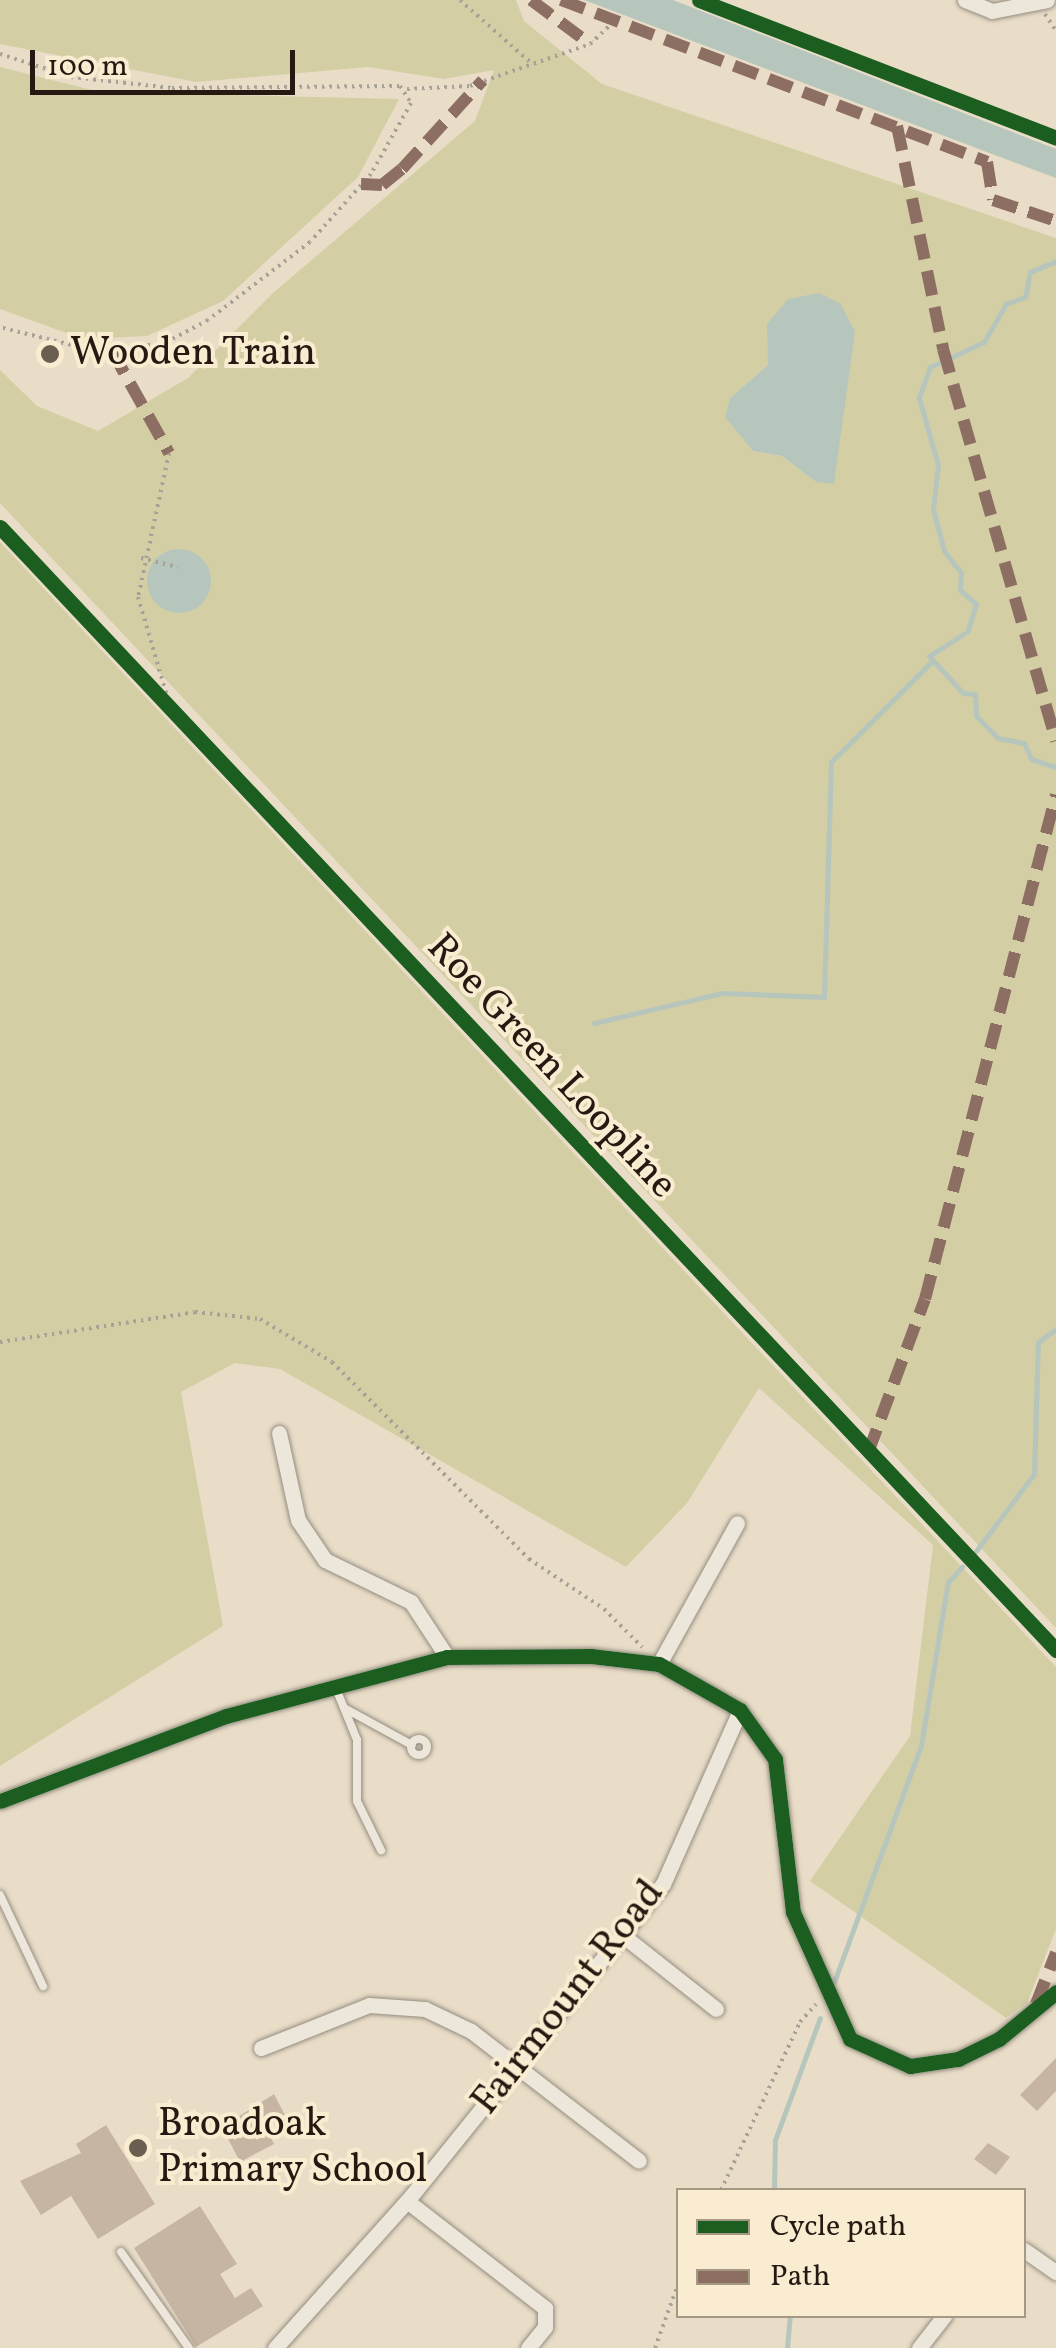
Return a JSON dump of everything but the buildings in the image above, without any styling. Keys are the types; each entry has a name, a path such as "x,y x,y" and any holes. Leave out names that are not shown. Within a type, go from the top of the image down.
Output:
{"street":[{"path":"965,0 992,11 1043,1"},
{"path":"280,1433 298,1520 324,1560 411,1602 447,1657"},
{"path":"660,1664 737,1523"},
{"path":"0,1801 226,1716 447,1657 591,1656 660,1664 740,1710 775,1759 793,1912 825,1995 850,2039 910,2066 978,2052 1056,1992"},
{"name":"Fairmount Road","path":"275,2348 406,2202 622,1934 693,1830 740,1710"},
{"path":"622,1934 716,2008"},
{"path":"262,2048 340,2012 399,2004 451,2018 639,2161"},
{"path":"406,2202 545,2308 545,2328 528,2348"},
{"path":"1026,2251 1056,2272"},
{"path":"918,2348 942,2318"}],"lane":[{"path":"335,1686 357,1740 357,1801 381,1850"},
{"path":"343,1706 412,1745"},
{"path":"0,1896 42,1986"},
{"path":"121,2252 189,2348"}],"path":[{"path":"460,0 530,63"},
{"path":"0,54 71,76 172,88 470,86 590,44 616,20"},
{"path":"0,327 100,352 164,343 208,320 310,242 371,174 401,129 408,89"},
{"path":"169,452 141,558 146,641 171,710"},
{"path":"141,558 178,567"},
{"path":"146,682 184,724"},
{"path":"0,1342 194,1312 260,1319 332,1362 528,1559 604,1609 660,1664"},
{"path":"721,2188 800,2022 825,1995"},
{"path":"656,2348 676,2290"}],"shaded area":[{"path":"0,0 516,0 524,21 602,84 1056,238 1056,1628 0,503 0,370 37,406 98,431 188,378 273,293 475,121 494,70 444,79 368,67 196,82 0,44","holes":["855,332 816,482 782,456 753,451 730,398 768,365"]},
{"path":"584,0 673,0 1056,149 1056,178"},
{"path":"0,67 100,92 399,99 358,177 223,301 147,336 83,339 0,309"},
{"path":"819,293 841,304 855,332 834,484 816,482 782,456 753,451 725,417 730,398 768,365 767,324 788,299"},
{"path":"0,542 1056,1667 1056,1929 1027,2003 1006,2018 810,1881 910,1736 933,1545 759,1388 687,1503 626,1567 280,1369 235,1363 181,1392 223,1626 0,1766"},
{"path":"179,549 202,558 211,581 202,604 179,613 156,604 147,581 156,558"}],"waterway":[{"path":"1056,261 1030,272 1025,297 1006,304 984,342 930,367 919,398 938,465 933,509 944,551 961,573 960,590 976,604 968,631 929,656 963,693 975,694 976,716 998,738 1024,743 1031,759 1056,767"},
{"path":"594,1023 722,993 824,997 831,762 932,661"},
{"path":"976,1551 1034,1474 1038,1342 1056,1329"},
{"path":"834,1982 921,1746 948,1582 962,1567"},
{"path":"774,2188 775,2140 820,2018"},
{"path":"787,2348 790,2318"}],"marked path":[{"path":"531,0 590,44"},
{"path":"561,0 987,162 993,200 1056,221"},
{"path":"361,184 382,185 402,169 483,80"},
{"path":"897,126 943,349 1056,741"},
{"path":"112,351 169,453"},
{"path":"868,1453 925,1299 1056,795"},
{"path":"1036,2004 1056,1953"}],"cycle path":[{"path":"699,0 1056,138"},
{"name":"Roe Green Loopline","path":"0,527 1056,1650"},
{"path":"0,1801 226,1716 447,1657 591,1656 659,1664 740,1710 775,1759 793,1912 850,2039 910,2066 958,2059 999,2039 1056,1992"}],"place":[{"name":"Wooden Train","path":"50,354"},
{"name":"Broadoak Primary School","path":"138,2148"}]}
